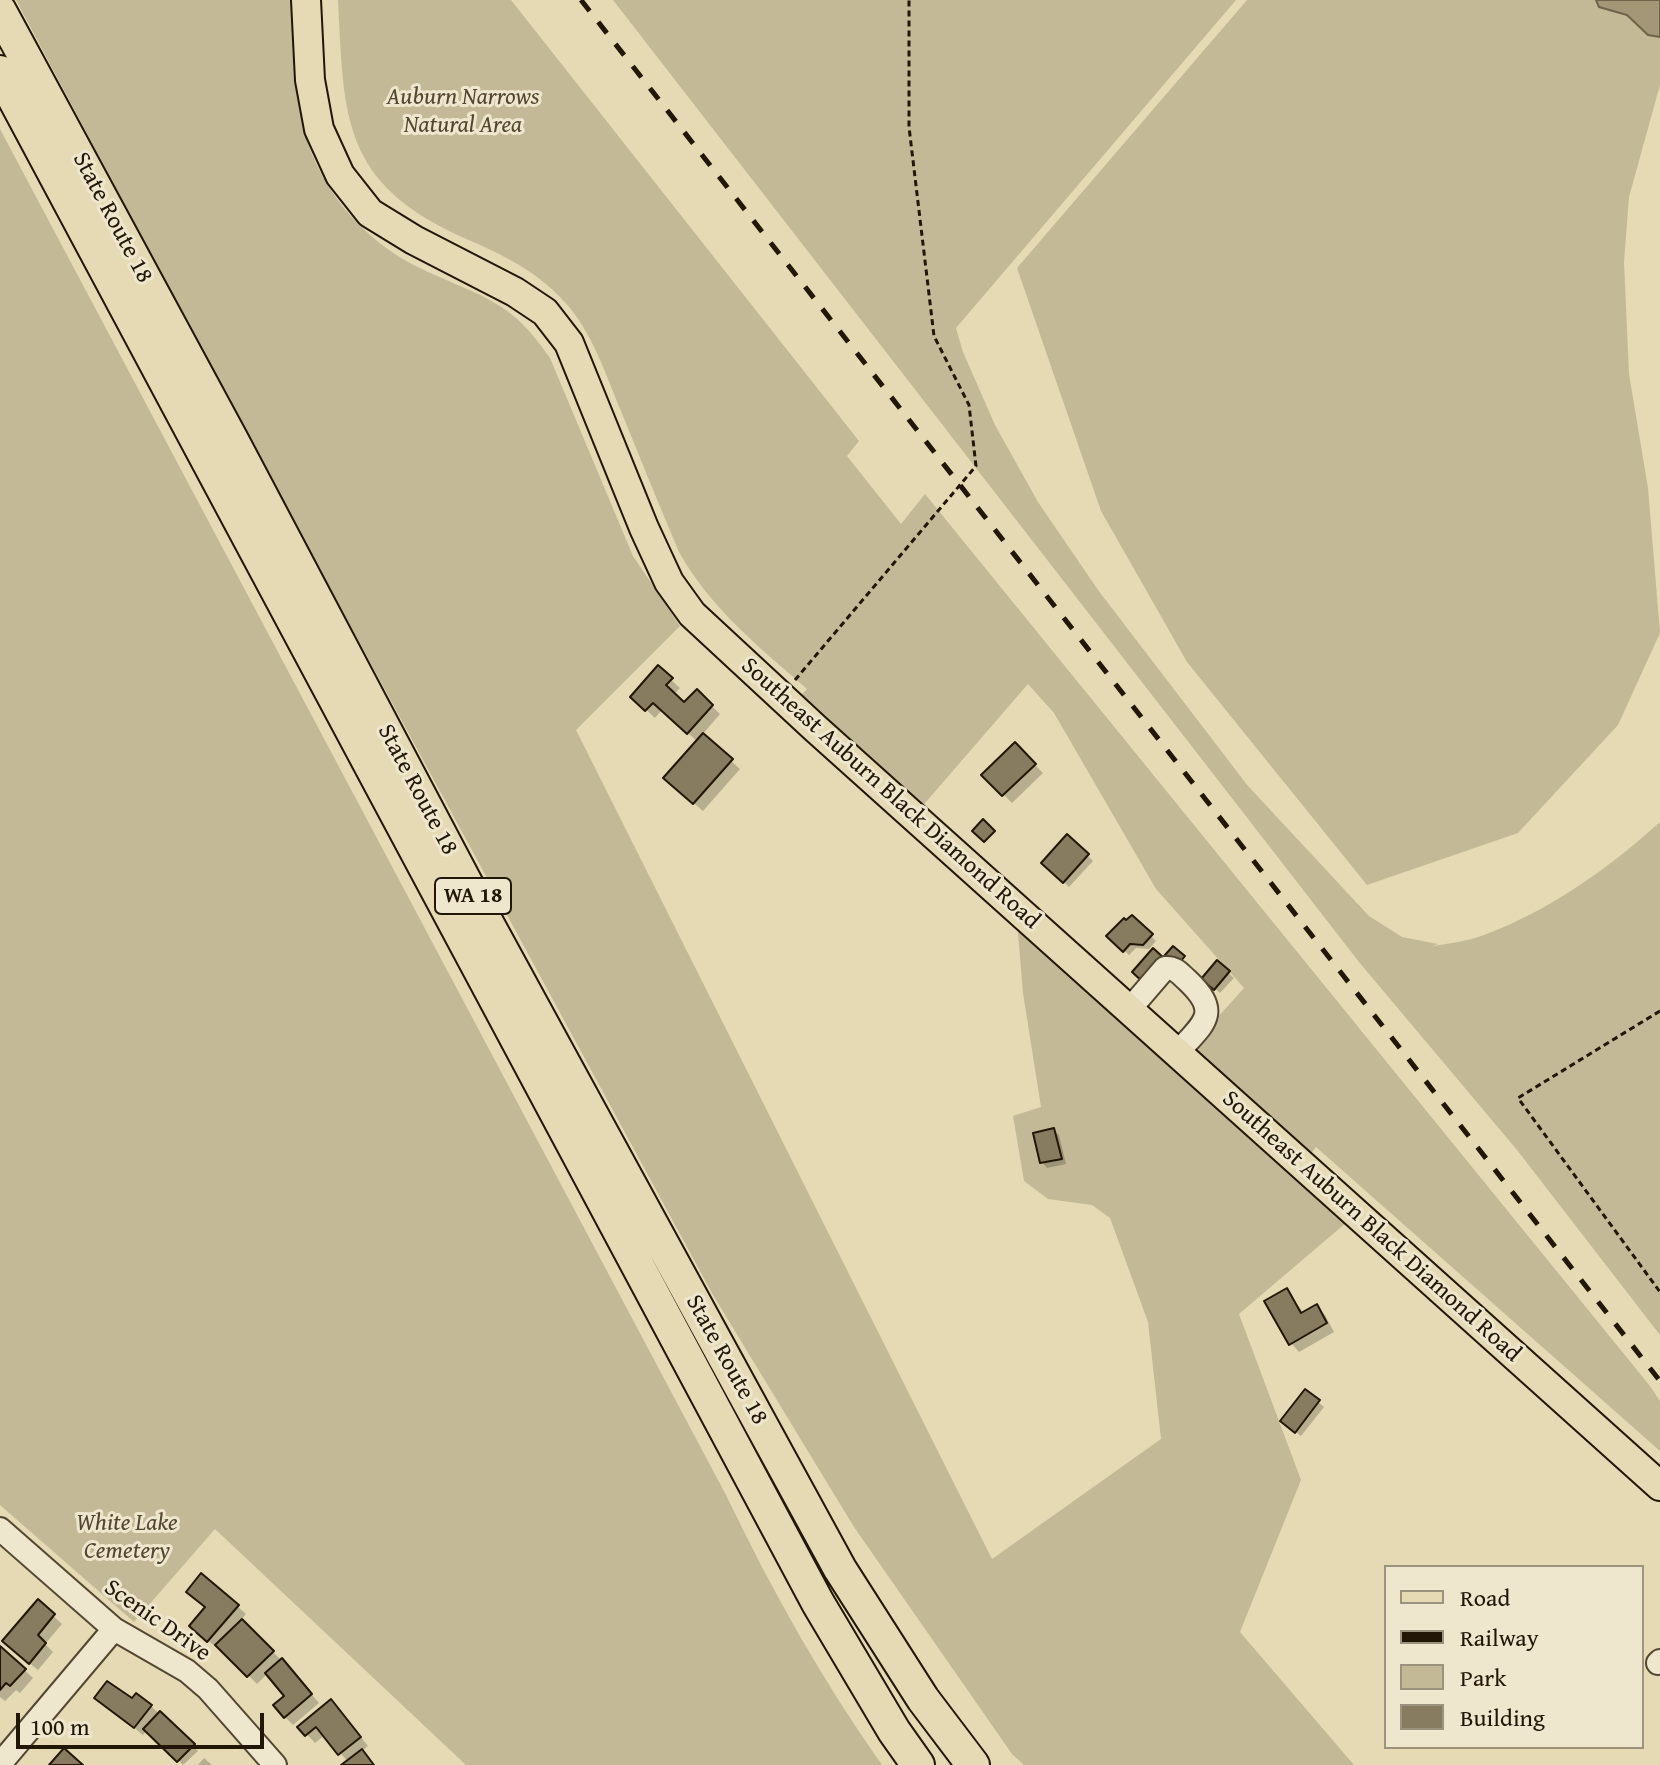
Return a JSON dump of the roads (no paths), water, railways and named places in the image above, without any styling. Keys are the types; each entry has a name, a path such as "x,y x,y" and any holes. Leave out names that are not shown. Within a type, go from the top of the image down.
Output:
{"highway":[{"name":"State Route 18","path":"0,11 232,440 486,921 808,1511 876,1629 973,1765"},
{"name":"State Route 18","path":"0,72 818,1603 867,1687 918,1765"},
{"path":"808,1511 886,1611 952,1706 1000,1765"}],"main road":[{"name":"Southeast Auburn Black Diamond Road","path":"306,0 314,105 319,129 340,175 370,213 414,240 515,292 545,312 569,343 644,528 669,582 692,614 1660,1486"}],"street":[{"path":"1129,1010 1165,968 1175,969 1202,994 1209,1009 1206,1021 1177,1053"},
{"name":"Scenic Drive","path":"0,1529 114,1629 187,1671 208,1689 275,1765"},
{"path":"0,1764 114,1629"}],"railway":[{"path":"581,0 1660,1381"}],"park label":[{"name":"Auburn Narrows Natural Area","path":"463,112"},
{"name":"White Lake Cemetery","path":"127,1538"}]}
